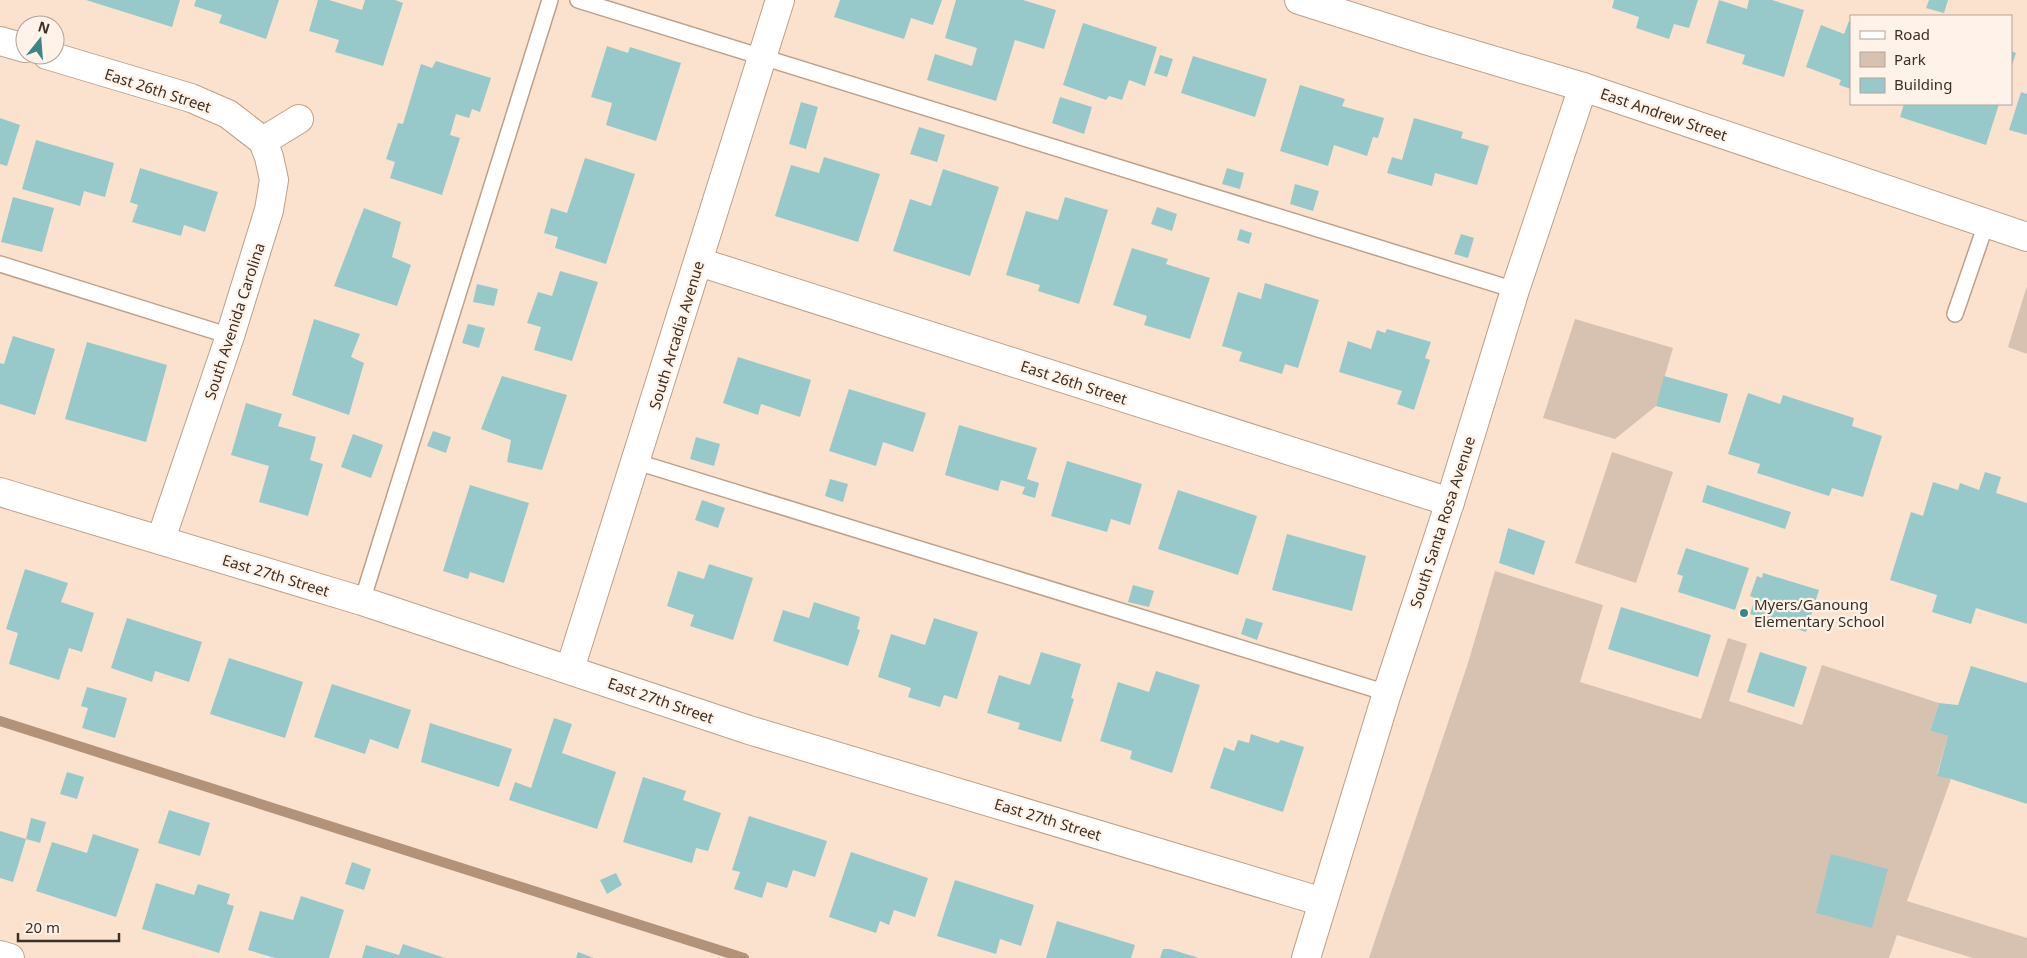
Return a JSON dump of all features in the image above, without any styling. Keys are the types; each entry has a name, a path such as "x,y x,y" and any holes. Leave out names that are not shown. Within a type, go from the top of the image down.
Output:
{"street":[{"name":"South Arcadia Avenue","path":"570,669 780,0"},
{"name":"East Andrew Street","path":"1299,0 1583,87 1986,224 2027,236"},
{"path":"0,41 15,45"},
{"name":"East 26th Street","path":"65,61 191,98 228,114 263,141"},
{"name":"South Santa Rosa Avenue","path":"1306,958 1387,693 1450,502 1515,290 1583,87"},
{"path":"263,141 299,119"},
{"name":"South Avenida Carolina","path":"161,539 230,336 269,210 274,180 263,141"},
{"name":"East 26th Street","path":"699,262 1450,502"},
{"name":"East 27th Street","path":"0,492 362,601 749,730 1323,902"},
{"path":"0,955 10,958"}],"lane":[{"path":"362,601 550,0"},
{"path":"578,0 1515,290"},
{"path":"1955,314 1986,224"},
{"path":"0,264 230,336"},
{"path":"636,462 1387,693"}],"green space":[{"path":"2027,286 2027,354 2008,347"},
{"path":"1575,319 1673,348 1656,406 1615,439 1543,418"},
{"path":"1612,452 1673,472 1636,583 1575,563"},
{"path":"1495,571 1603,605 1580,682 1701,719 1728,638 1747,644 1729,701 1802,725 1822,665 1939,703 1930,731 1948,736 1937,774 1951,779 1907,901 2027,938 2027,958 1973,958 1897,935 1889,958 1369,958 1468,663"}],"building":[{"path":"86,0 180,0 172,27"},
{"path":"196,0 279,0 266,39 219,23 222,15 194,6"},
{"path":"318,0 329,0 362,10 365,0 395,0 403,3 383,66 335,52 339,40 309,31"},
{"path":"840,0 942,0 933,25 911,18 904,39 834,17"},
{"path":"956,0 1023,0 1056,10 1044,49 1015,40 996,101 927,80 935,54 972,66 977,48 945,38"},
{"path":"1614,0 1698,0 1689,28 1674,24 1669,39 1636,28 1639,17 1612,8"},
{"path":"1719,0 1747,9 1749,0 1772,0 1804,10 1784,77 1742,64 1745,55 1706,43"},
{"path":"1929,0 1948,0 1944,13 1926,8"},
{"path":"1849,21 1850,89 1839,85 1841,80 1806,67 1821,25 1844,34"},
{"path":"1083,23 1157,47 1145,86 1129,80 1122,100 1109,96 1106,100 1063,85"},
{"path":"607,46 628,53 630,47 681,63 656,141 606,125 612,103 591,97"},
{"path":"2012,51 2016,53 2012,65"},
{"path":"1160,55 1173,59 1167,77 1154,73"},
{"path":"1193,56 1267,79 1255,117 1181,93"},
{"path":"436,61 491,78 480,112 472,109 469,118 456,114 450,135 460,138 442,195 390,178 395,162 386,159 398,123 403,124 421,64 432,68"},
{"path":"1300,85 1345,99 1342,106 1384,118 1378,138 1373,137 1367,156 1334,145 1328,166 1280,151"},
{"path":"2021,92 2027,94 2027,135 2009,130"},
{"path":"1060,97 1092,107 1084,134 1052,123"},
{"path":"801,102 818,107 806,149 789,144"},
{"path":"1904,105 1999,105 1986,145 1900,117"},
{"path":"0,118 20,125 7,166 0,164"},
{"path":"1414,118 1463,132 1461,138 1489,146 1477,185 1435,173 1432,186 1387,173 1392,157 1402,160"},
{"path":"919,127 945,135 937,162 910,154"},
{"path":"36,140 114,163 105,197 84,191 80,206 22,189"},
{"path":"824,157 880,174 858,242 775,216 791,165 819,173"},
{"path":"585,158 635,174 606,264 555,248 558,237 544,233 551,208 567,213"},
{"path":"140,168 218,192 205,232 184,225 181,236 132,222 138,205 130,202"},
{"path":"1227,168 1244,173 1240,189 1222,184"},
{"path":"943,169 999,187 970,276 893,251 910,199 931,206"},
{"path":"1295,184 1319,191 1313,211 1290,204"},
{"path":"13,197 54,208 42,252 1,242"},
{"path":"1065,197 1108,210 1079,304 1038,291 1040,285 1006,275 1026,211 1058,220"},
{"path":"1157,207 1177,214 1172,231 1151,224"},
{"path":"364,208 401,222 392,257 411,265 397,306 334,286"},
{"path":"1240,229 1252,233 1249,244 1237,240"},
{"path":"1461,234 1474,238 1468,258 1454,254"},
{"path":"1132,248 1168,259 1166,264 1210,278 1190,339 1144,325 1147,316 1113,305"},
{"path":"560,271 598,282 572,361 534,350 541,327 527,323 538,292 552,296"},
{"path":"1265,283 1319,300 1298,368 1285,364 1282,374 1239,361 1242,352 1222,346 1238,292 1261,299"},
{"path":"477,284 498,289 494,306 473,302"},
{"path":"314,319 360,334 351,357 364,363 349,415 292,395"},
{"path":"468,324 485,328 479,348 462,343"},
{"path":"1387,329 1431,342 1425,358 1430,360 1414,410 1397,404 1402,391 1339,372 1348,341 1371,349 1377,330 1385,333"},
{"path":"13,336 55,349 35,415 0,404 0,363 4,364"},
{"path":"87,342 167,365 146,442 65,419"},
{"path":"738,357 811,380 800,417 761,404 758,415 723,403"},
{"path":"502,376 567,395 542,470 507,462 511,440 481,429"},
{"path":"1664,376 1728,394 1720,423 1656,406"},
{"path":"849,389 926,413 913,452 883,442 876,466 829,451"},
{"path":"1748,393 1780,404 1783,395 1854,418 1852,426 1882,436 1863,497 1832,488 1829,496 1757,473 1760,464 1728,454"},
{"path":"246,403 282,414 278,426 316,437 310,460 323,464 308,516 259,502 269,466 231,455"},
{"path":"959,425 1037,448 1027,479 1039,483 1035,498 1022,494 1025,487 1001,480 998,491 945,475"},
{"path":"433,431 451,437 446,453 427,446"},
{"path":"353,434 383,445 371,478 341,467"},
{"path":"696,437 720,444 714,466 690,459"},
{"path":"1067,461 1142,484 1130,525 1111,519 1107,532 1051,516"},
{"path":"1985,472 2001,477 1996,493 2027,503 2027,624 1976,608 1971,624 1932,612 1937,595 1890,580 1911,512 1923,516 1933,482 1958,490 1960,483 1979,490"},
{"path":"830,479 848,484 843,502 825,496"},
{"path":"470,485 529,503 504,583 470,572 468,579 443,571"},
{"path":"1707,485 1791,512 1785,529 1702,502"},
{"path":"1178,490 1257,516 1238,575 1158,549"},
{"path":"702,500 725,508 718,528 695,520"},
{"path":"1508,528 1545,541 1534,575 1499,563"},
{"path":"1287,534 1366,556 1352,611 1272,590"},
{"path":"1686,548 1749,568 1735,610 1678,592 1683,576 1677,574"},
{"path":"709,564 753,578 733,640 690,626 694,615 667,606 678,571 704,579"},
{"path":"25,569 68,583 61,602 94,613 82,652 69,648 59,680 9,664 18,633 6,629"},
{"path":"1763,573 1819,590 1806,632 1750,614 1755,598 1750,596 1757,576 1762,578"},
{"path":"1133,585 1154,591 1149,607 1128,602"},
{"path":"814,602 860,617 857,629 860,630 848,666 773,641 783,610 809,618"},
{"path":"1621,607 1711,635 1698,677 1608,649"},
{"path":"127,618 202,642 189,682 155,671 152,682 111,668"},
{"path":"934,618 978,632 957,699 944,695 940,707 908,697 911,688 878,677 891,634 925,645"},
{"path":"1246,618 1263,623 1257,640 1241,634"},
{"path":"1041,652 1081,664 1071,698 1074,699 1061,742 1018,729 1020,723 987,713 999,675 1030,685"},
{"path":"1760,652 1807,667 1794,707 1747,692"},
{"path":"229,658 303,682 285,738 210,714"},
{"path":"1971,666 2027,683 2027,804 1937,776 1948,736 1930,731 1939,703 1958,705"},
{"path":"1156,671 1200,685 1172,773 1130,759 1132,751 1100,741 1118,682 1149,692"},
{"path":"332,684 411,710 398,749 370,739 365,754 314,737"},
{"path":"87,687 127,698 115,738 82,728 88,708 81,706"},
{"path":"554,718 572,724 562,753 616,772 597,829 509,800 515,782 531,788"},
{"path":"430,723 512,749 499,787 421,762"},
{"path":"1251,734 1278,743 1281,740 1304,747 1283,812 1210,788 1224,747 1234,751 1238,740 1249,743"},
{"path":"67,772 84,777 77,799 60,794"},
{"path":"643,777 686,791 683,800 721,813 708,851 696,848 692,863 623,842"},
{"path":"169,810 210,823 200,856 158,843"},
{"path":"749,816 827,841 815,877 793,870 787,888 767,882 762,898 734,889 740,872 732,870"},
{"path":"31,818 46,822 40,843 26,839"},
{"path":"0,831 26,839 13,882 0,878"},
{"path":"93,834 139,849 116,917 36,891 52,842 87,853"},
{"path":"851,852 928,878 915,917 894,910 889,925 880,921 876,933 829,917"},
{"path":"1831,854 1888,869 1872,928 1816,913"},
{"path":"352,862 371,869 364,890 345,884"},
{"path":"616,873 622,885 607,894 600,880"},
{"path":"955,880 1034,905 1021,946 1000,939 996,954 937,936"},
{"path":"156,883 194,895 198,884 230,894 227,904 234,906 219,953 142,929"},
{"path":"301,896 344,910 329,958 275,958 248,950 260,911 293,920"},
{"path":"1057,921 1135,945 1131,958 1046,958"},
{"path":"403,944 445,958 362,958 366,945 399,955"},
{"path":"1163,949 1170,949 1199,958 1160,958"},
{"path":"578,952 594,958 576,958"}],"waterway":[{"path":"0,721 744,958"}],"place":[{"name":"Myers/Ganoung Elementary School","path":"1744,613"}]}
